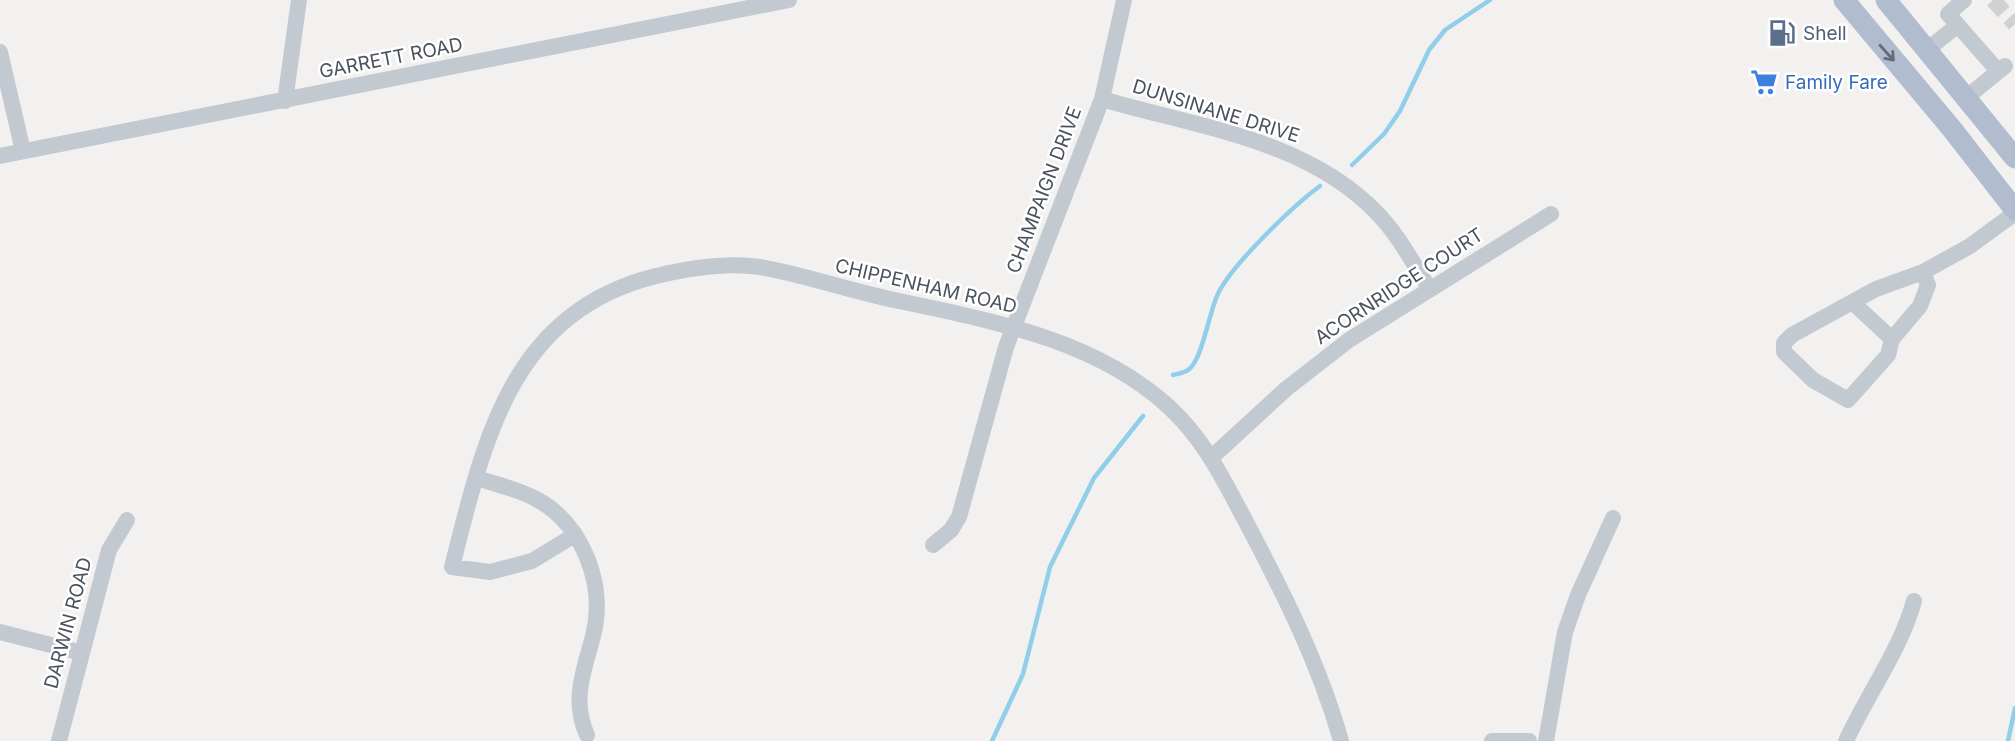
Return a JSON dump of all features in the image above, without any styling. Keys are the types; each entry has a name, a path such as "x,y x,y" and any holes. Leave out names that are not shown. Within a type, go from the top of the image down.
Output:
{"main road":[{"path":"1844,0 1952,129 2015,212"},
{"path":"1886,0 2015,158"}],"street":[{"path":"285,101 299,0"},
{"name":"GARRETT ROAD","path":"0,156 285,101 711,7 789,0"},
{"name":"CHAMPAIGN DRIVE","path":"933,545 951,530 959,517 1013,327 1102,100 1124,0"},
{"path":"1964,0 1948,14 2001,69 1967,97"},
{"path":"1928,49 1958,25"},
{"path":"0,52 23,151"},
{"name":"DUNSINANE DRIVE","path":"1102,100 1262,144 1316,166 1337,179 1377,213 1397,237 1429,288"},
{"path":"1923,272 1928,285 1920,306 1892,340 1888,355 1848,400 1798,368 1784,352 1784,343 1792,335 1901,278 1923,272 1970,246 2015,212"},
{"name":"ACORNRIDGE COURT","path":"1212,457 1313,367 1429,288 1551,214"},
{"name":"CHIPPENHAM ROAD","path":"573,536 532,561 491,572 452,567 496,415 511,384 531,353 594,300 631,282 704,266 759,267 1013,327 1075,349 1132,377 1181,418 1212,457 1273,571 1319,673 1341,741"},
{"path":"1852,302 1892,340"},
{"path":"477,478 541,502 573,536 594,573 598,605 577,701 587,735"},
{"path":"1546,741 1557,665 1565,632 1578,595 1613,518"},
{"name":"DARWIN ROAD","path":"59,741 109,550 127,520"},
{"path":"1846,741 1867,695 1905,633 1914,601"},
{"path":"0,632 82,653"},
{"path":"1492,741 1529,741"}],"waterway":[{"path":"1352,165 1384,134 1400,111 1429,50 1445,30 1490,0"},
{"path":"1173,375 1186,371 1193,365 1217,296 1234,269 1279,222 1320,186"},
{"path":"992,741 1023,674 1050,567 1094,478 1143,416"},
{"path":"2008,741 2015,708"}],"tunnel":[{"path":"1993,0 2015,24"}],"place":[{"name":"Shell","path":"1782,33"},
{"name":"Family Fare","path":"1764,82"}]}
